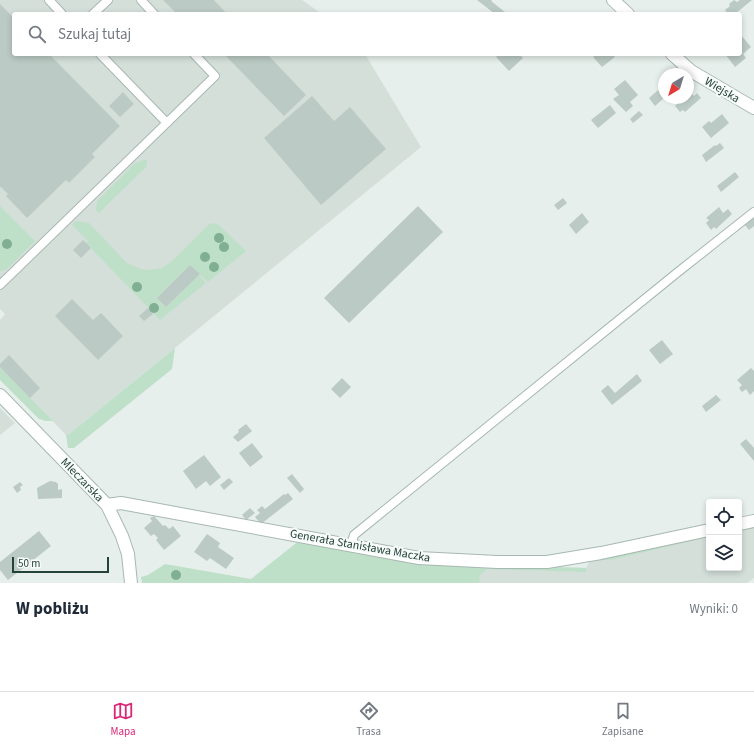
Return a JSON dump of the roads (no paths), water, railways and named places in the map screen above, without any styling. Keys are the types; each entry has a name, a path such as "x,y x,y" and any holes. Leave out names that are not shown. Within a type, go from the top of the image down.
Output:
{"street":[{"path":"613,0 626,12"},
{"name":"Wiejska","path":"674,56 691,71 754,108"},
{"name":"Mleczarska","path":"0,395 106,505 122,536 128,554 131,583"},
{"name":"Generała Stanisława Maczka","path":"106,505 121,502 419,558 497,562 547,562 601,553 706,531"},
{"path":"742,523 754,521"}],"lane":[{"path":"49,0 60,12"},
{"path":"95,12 108,0"},
{"path":"141,0 152,12"},
{"path":"102,56 167,123"},
{"path":"0,285 215,76 196,56"},
{"path":"350,545 354,535 672,276 754,212"}]}
